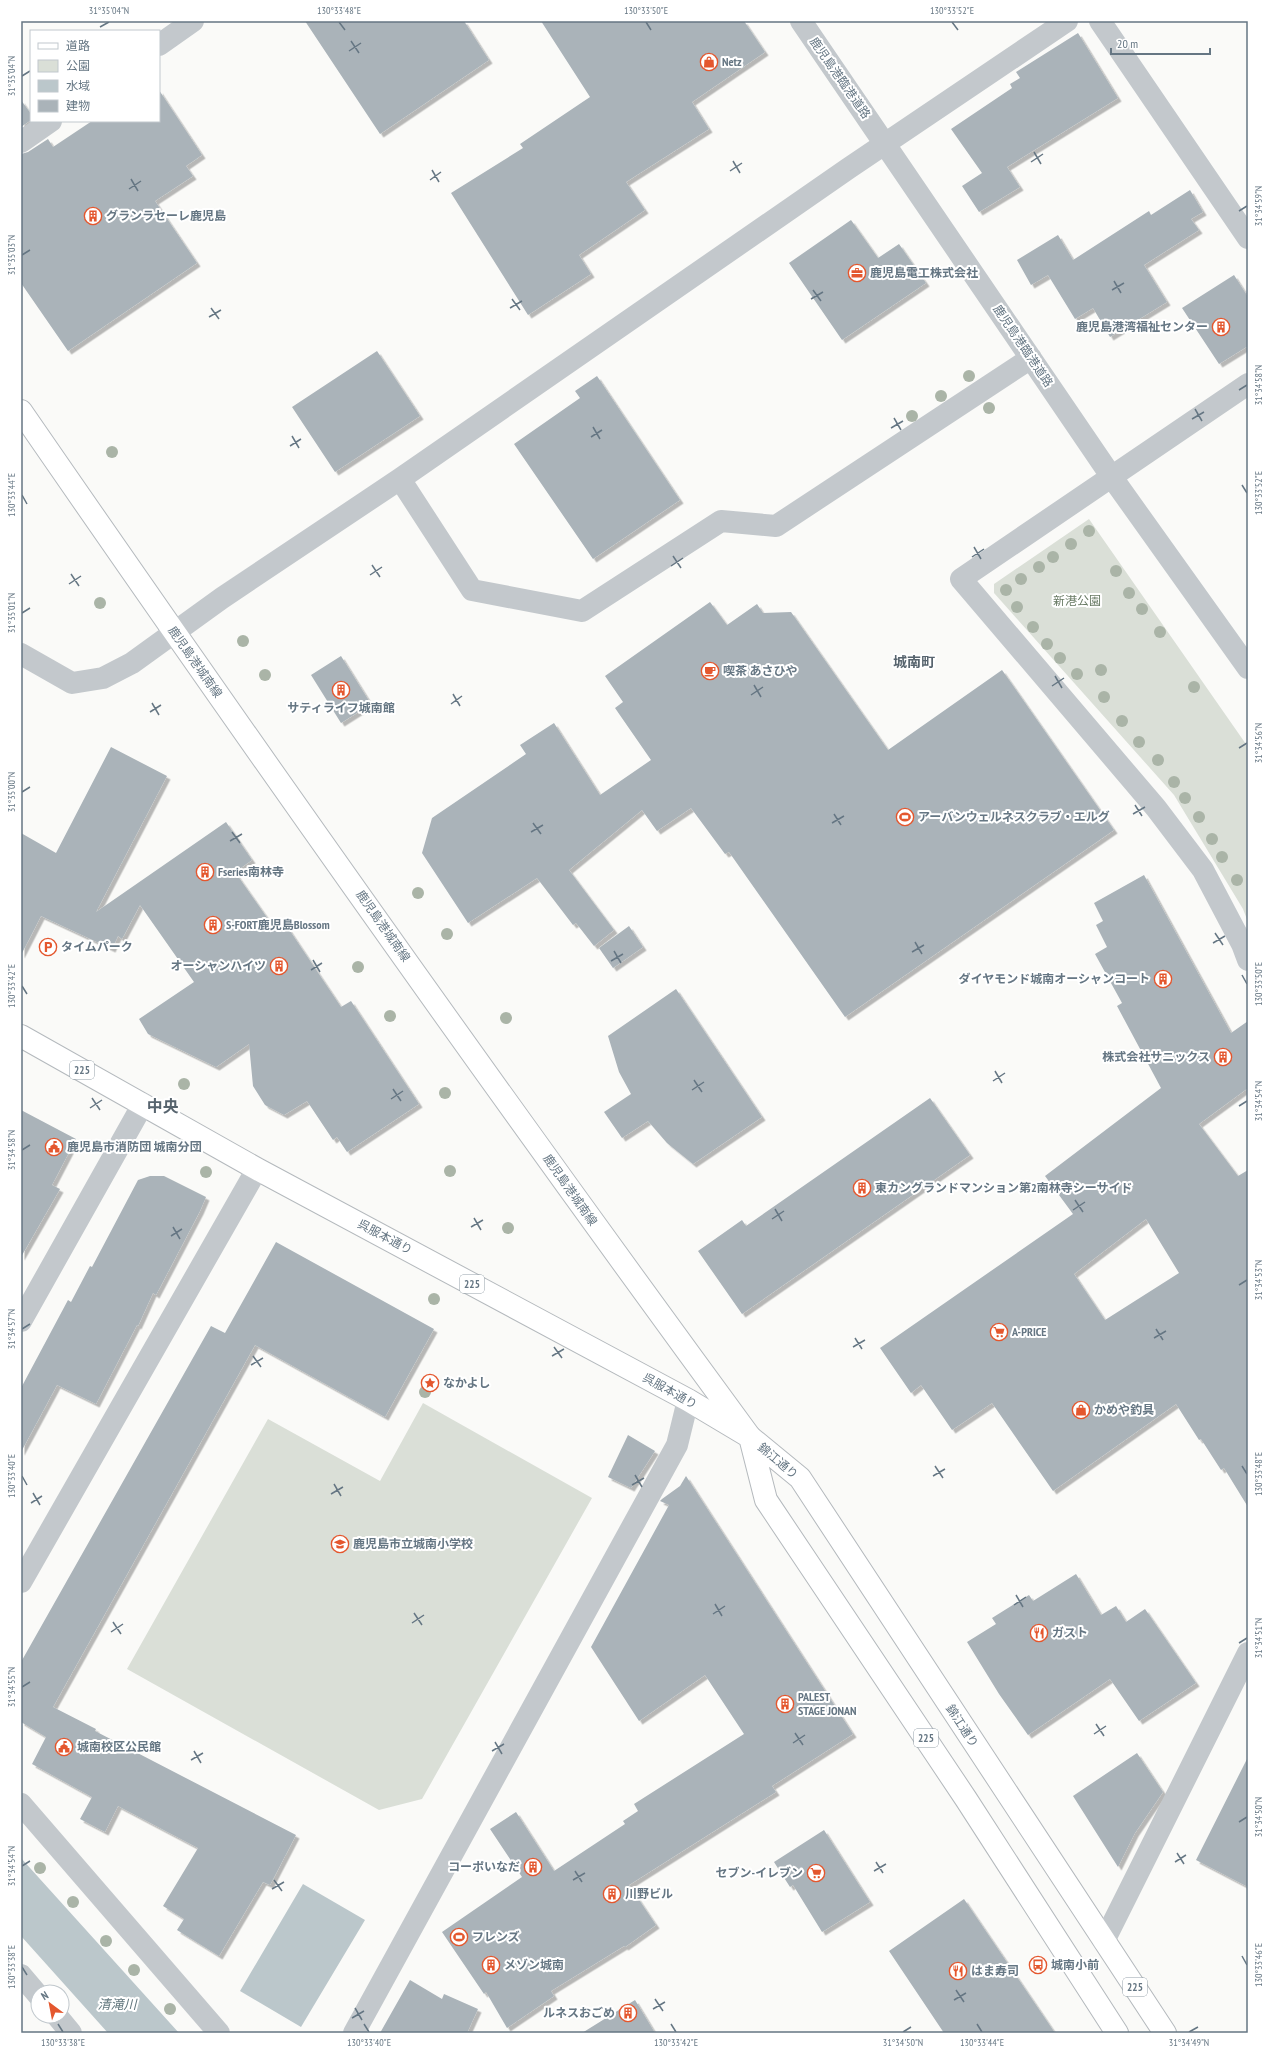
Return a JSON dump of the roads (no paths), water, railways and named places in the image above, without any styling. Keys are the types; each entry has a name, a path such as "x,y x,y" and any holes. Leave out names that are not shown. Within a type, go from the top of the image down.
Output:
{"main road":[{"name":"鹿児島港城南線","path":"21,411 174,631 617,1255 750,1437"},
{"name":"呉服本通り","path":"21,1036 257,1169 688,1400 750,1437"},
{"name":"錦江通り","path":"750,1437 800,1478 1165,2033"},
{"name":"錦江通り","path":"750,1437 766,1500 945,1767 1118,2033"}],"street":[{"path":"160,44 193,21"},
{"name":"鹿児島港臨港道路","path":"801,21 886,143 1111,476 1248,668"},
{"path":"21,654 72,683 103,678 132,663 174,631 400,479 886,143 1068,21"},
{"path":"1100,21 1248,238"},
{"path":"21,142 50,122"},
{"path":"400,479 472,590 582,611 721,521 776,526 1031,358"},
{"path":"1248,384 961,579 1156,808 1203,870 1242,944 1248,960"},
{"path":"21,1321 143,1104"},
{"path":"21,1582 257,1169"},
{"path":"354,2033 677,1445 688,1400"},
{"path":"1104,1941 1248,1653"},
{"path":"21,1804 219,2033"},
{"path":"21,1975 30,1986"},
{"path":"64,2024 72,2033"}],"water":[{"name":"清滝川","path":"21,1858 179,2033 108,2033 70,1991 70,1984 64,1984 21,1936"},
{"path":"303,1884 365,1920 301,2027 240,1991"}],"place":[{"name":"Netz","path":"709,62"},
{"name":"グランラセーレ鹿児島","path":"93,216"},
{"name":"鹿児島電工株式会社","path":"857,273"},
{"name":"鹿児島港湾福祉センター","path":"1221,327"},
{"name":"喫茶 あさひや","path":"710,671"},
{"name":"サティライフ城南館","path":"341,690"},
{"name":"アーバンウェルネスクラブ・エルグ","path":"905,817"},
{"name":"Fseries南林寺","path":"205,872"},
{"name":"S-FORT鹿児島Blossom","path":"213,925"},
{"name":"タイムパーク","path":"48,947"},
{"name":"オーシャンハイツ","path":"279,966"},
{"name":"ダイヤモンド城南オーシャンコート","path":"1163,979"},
{"name":"株式会社サニックス","path":"1223,1057"},
{"name":"鹿児島市消防団 城南分団","path":"54,1147"},
{"name":"東カングランドマンション第2南林寺シーサイド","path":"862,1188"},
{"name":"A-PRICE","path":"999,1332"},
{"name":"なかよし","path":"430,1383"},
{"name":"かめや釣具","path":"1081,1410"},
{"name":"鹿児島市立城南小学校","path":"340,1544"},
{"name":"ガスト","path":"1039,1633"},
{"name":"PALEST STAGE JONAN","path":"785,1704"},
{"name":"城南校区公民館","path":"64,1747"},
{"name":"コーポいなだ","path":"533,1867"},
{"name":"セブン-イレブン","path":"816,1873"},
{"name":"川野ビル","path":"612,1894"},
{"name":"フレンズ","path":"459,1937"},
{"name":"メゾン城南","path":"491,1965"},
{"name":"城南小前","path":"1038,1965"},
{"name":"はま寿司","path":"958,1971"},
{"name":"ルネスおごめ","path":"628,2013"}],"district":[{"name":"城南町","path":"914,662"},
{"name":"中央","path":"163,1106"}],"park label":[{"name":"新港公園","path":"1077,601"}]}
